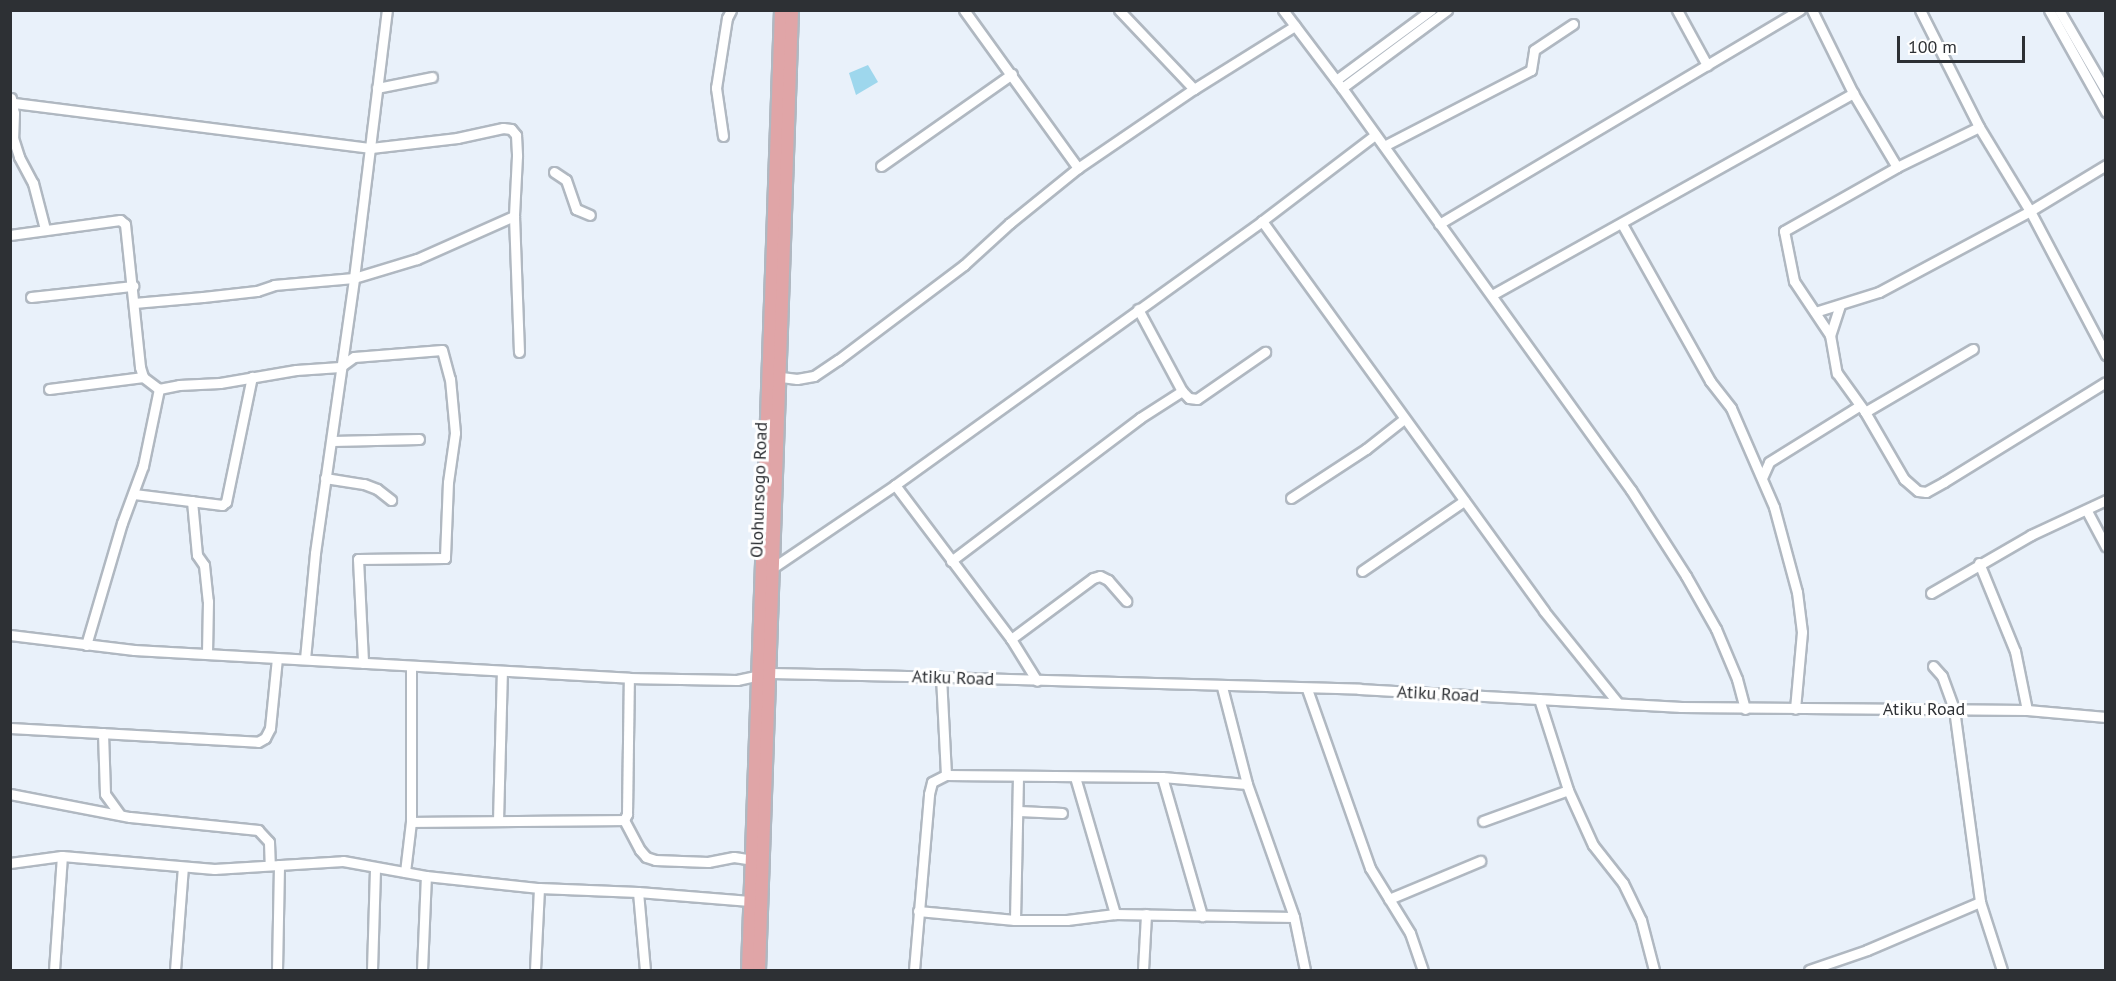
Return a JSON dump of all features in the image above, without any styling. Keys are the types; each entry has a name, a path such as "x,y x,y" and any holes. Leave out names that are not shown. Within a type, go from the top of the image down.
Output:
{"main road":[{"name":"Olohunsogo Road","path":"748,970 752,860 774,567 781,377 786,12"},
{"name":"Olohunsogo Road","path":"759,970 775,135 786,12"}],"street":[{"path":"305,659 315,553 354,278 387,10"},
{"path":"723,136 716,88 727,18 731,10"},
{"path":"964,10 1078,168"},
{"path":"1119,10 1194,89"},
{"path":"1283,10 1342,88 1631,490 1716,628 1737,679 1745,709"},
{"path":"1336,80 1431,10"},
{"path":"1342,88 1447,10"},
{"path":"1677,10 1707,65"},
{"path":"1439,224 1800,10"},
{"path":"1812,10 1853,93 1897,167"},
{"path":"1920,10 1979,127 2030,211 2106,356"},
{"path":"2049,10 2106,112"},
{"path":"2059,10 2106,91"},
{"path":"1384,146 1531,70 1534,50 1573,24"},
{"path":"781,377 797,380 814,376 838,360 964,265 1010,223 1078,168 1194,89 1294,26"},
{"path":"881,166 1012,74"},
{"path":"377,88 432,77"},
{"path":"1492,296 1853,93"},
{"path":"45,230 33,183 19,157 13,138 12,100 371,148 457,138 503,128 511,129 516,135 517,156 514,216 519,352"},
{"path":"1979,127 1897,167 1784,231 1794,281 1830,335 1837,373 1862,409 1904,480 1918,491 1926,492 2106,382"},
{"path":"774,567 895,485 1262,221 1375,135"},
{"path":"1815,312 1879,292 2030,211 2106,165"},
{"path":"554,172 566,180 576,208 590,215"},
{"path":"134,303 257,291 274,285 354,278 417,259 514,216"},
{"path":"10,235 120,220 125,224 129,240 133,286 134,330 143,377 159,389 296,370 340,367 354,357 442,350 450,378 455,421 448,482 445,558 358,559 363,663"},
{"path":"1262,221 1544,611 1618,703"},
{"path":"1622,224 1710,381 1731,408 1774,507 1797,592 1802,632 1795,709"},
{"path":"31,297 133,286"},
{"path":"1830,335 1840,305"},
{"path":"1138,309 1182,391 1190,398 1197,399 1265,352"},
{"path":"1762,478 1769,462 1973,349"},
{"path":"49,389 143,377"},
{"path":"134,494 222,505 228,500 252,377"},
{"path":"86,645 122,523 143,466 159,389"},
{"path":"951,561 1140,418 1182,391"},
{"path":"1290,498 1366,449 1404,419"},
{"path":"332,441 419,438"},
{"path":"1751,456 1769,462"},
{"path":"325,478 364,484 377,489 392,500"},
{"path":"895,485 1011,639 1037,681"},
{"path":"1931,593 1979,563 2031,535 2087,511 2106,500"},
{"path":"192,501 197,555 204,565 208,601 207,654"},
{"path":"1362,572 1464,501"},
{"path":"2087,511 2106,546"},
{"path":"1979,563 2015,651 2027,710"},
{"path":"1011,639 1093,578 1100,576 1108,580 1126,601"},
{"name":"Atiku Road","path":"10,635 86,645 207,654 630,678 737,680 766,674 941,677 1222,687 1359,689 1745,709 2027,710 2106,717"},
{"path":"10,728 258,742 265,738 270,728 277,657"},
{"path":"405,872 411,822 411,666"},
{"path":"1933,666 1942,676 1954,709 1980,902 2002,970"},
{"path":"498,821 502,672"},
{"path":"941,677 946,775"},
{"path":"624,820 627,814 630,678"},
{"path":"1222,687 1247,784 1294,916 1305,970"},
{"path":"1307,689 1370,868 1410,933 1423,970"},
{"path":"1539,699 1568,790 1593,845 1623,883 1641,920 1654,970"},
{"path":"103,733 105,794 120,815"},
{"path":"914,970 932,782 946,775 1162,777 1247,784"},
{"path":"1015,920 1018,777"},
{"path":"1075,777 1115,914"},
{"path":"1162,777 1202,916"},
{"path":"1483,821 1568,790"},
{"path":"10,794 120,815 258,830 269,842 274,865 277,970"},
{"path":"90,809 105,794"},
{"path":"1019,812 1062,813"},
{"path":"411,822 624,820"},
{"path":"624,820 640,850 646,857 655,860 708,862 734,857 752,860"},
{"path":"10,863 62,856 101,857 214,869 332,861 426,876 539,888 638,892 750,902"},
{"path":"54,970 62,856"},
{"path":"1389,899 1480,861"},
{"path":"175,970 183,867"},
{"path":"372,970 375,868"},
{"path":"422,970 426,876"},
{"path":"535,970 539,888"},
{"path":"638,892 645,970"},
{"path":"1809,970 1867,950 1980,902"},
{"path":"918,911 1015,920 1067,920 1115,914 1294,916"},
{"path":"1143,970 1146,915"}],"water":[{"path":"868,65 878,82 856,95 849,73"}]}
